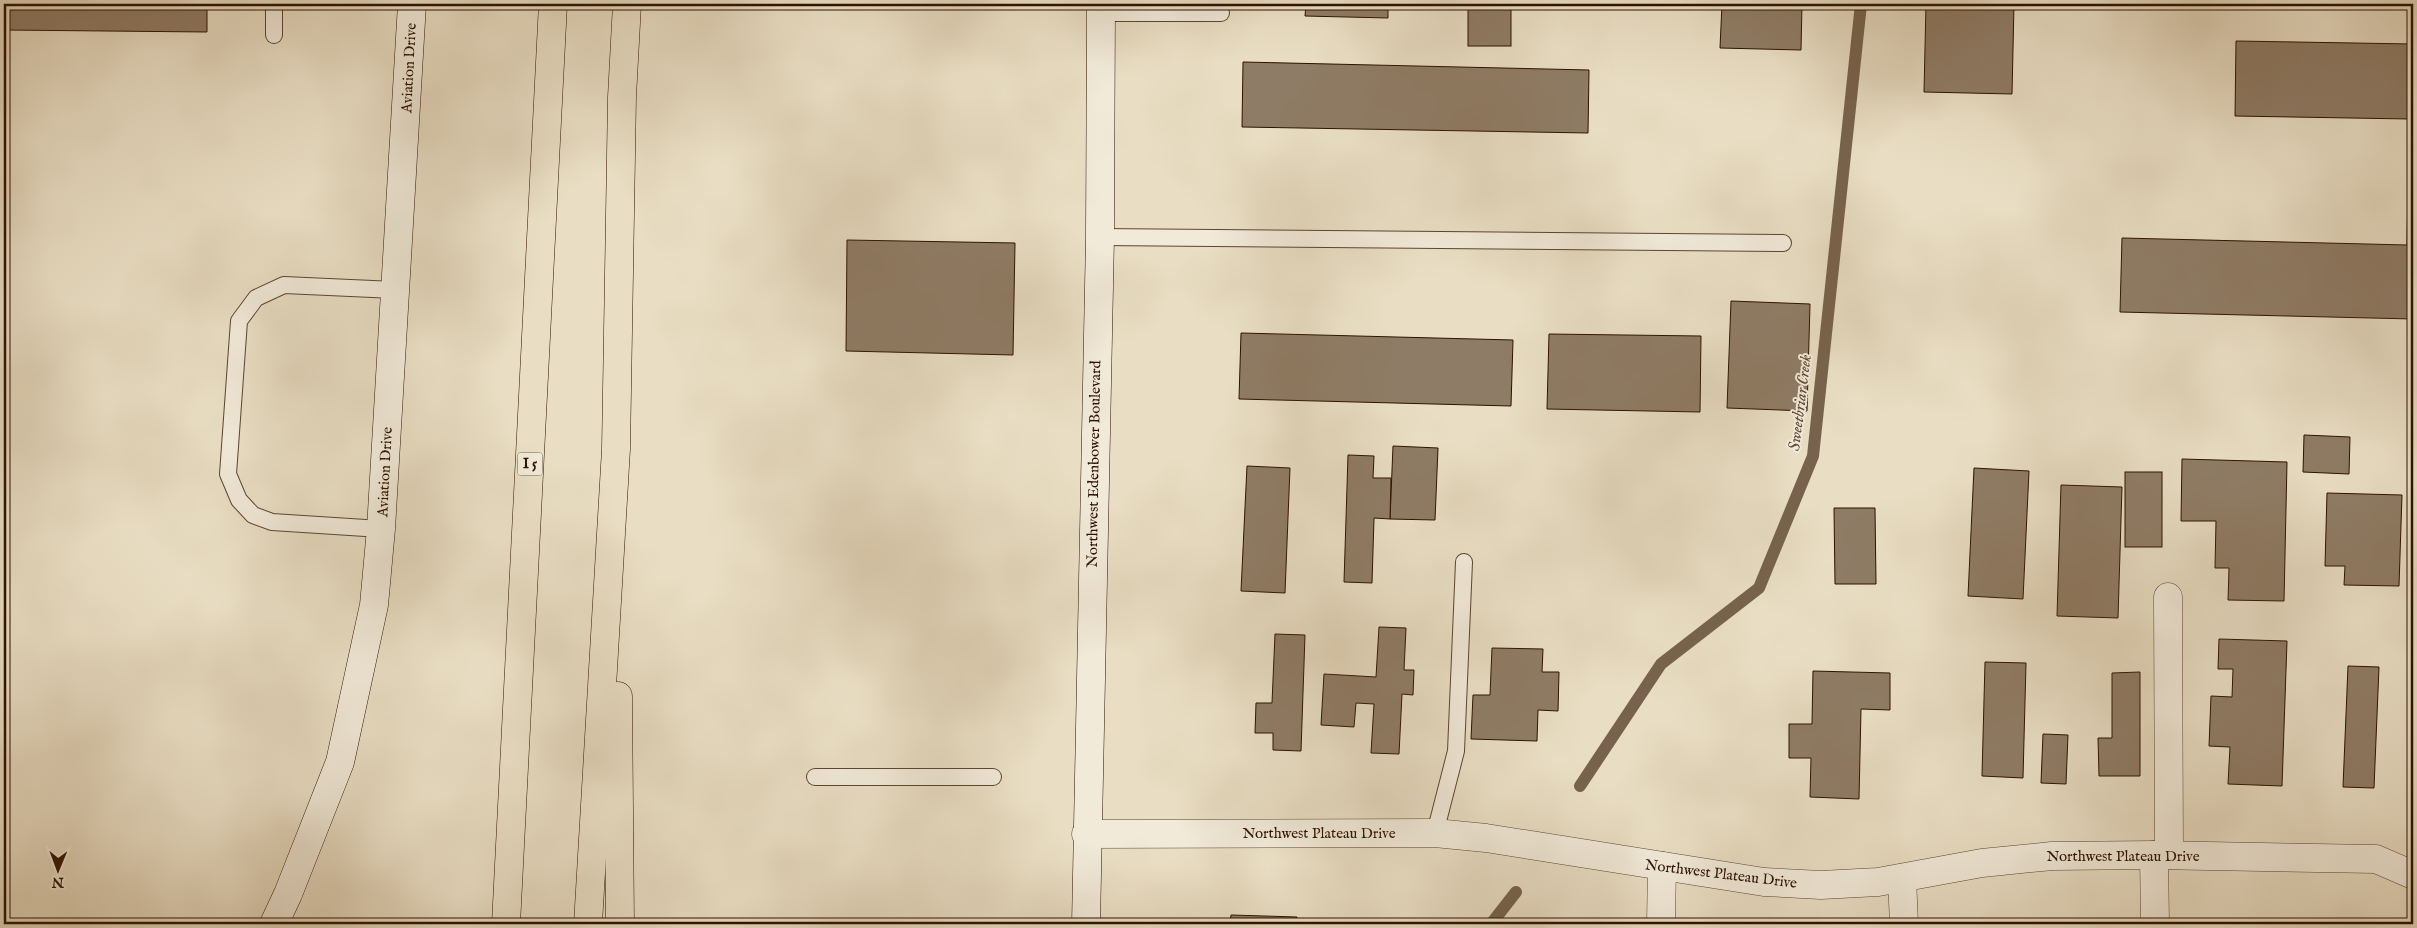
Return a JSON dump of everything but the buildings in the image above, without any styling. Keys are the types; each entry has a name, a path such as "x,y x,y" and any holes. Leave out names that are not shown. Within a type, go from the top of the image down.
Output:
{"highway":[{"name":"I 5","path":"506,924 554,4"},
{"path":"620,924 616,450 622,97 627,4"},
{"path":"588,924 616,450"}],"street":[{"name":"Aviation Drive","path":"274,924 288,894 340,762 374,605 382,529 412,4"},
{"name":"Northwest Edenbower Boulevard","path":"1086,924 1086,834 1100,237 1101,9"},
{"path":"2155,924 2162,855 2168,597"},
{"name":"Northwest Plateau Drive","path":"1086,834 1435,833 1486,838 1764,882 1821,885 1878,882 1982,863 2052,856 2162,855 2376,859 2413,875"},
{"path":"1661,924 1662,866"},
{"path":"1902,878 1904,924"}],"lane":[{"path":"274,4 274,35"},
{"path":"1101,9 1221,13"},
{"path":"1100,237 1783,242"},
{"path":"382,529 272,522 252,515 239,500 228,474 239,322 256,298 284,285 396,290"},
{"path":"1435,833 1456,751 1464,562"},
{"path":"815,777 992,777"}],"waterway":[{"name":"Sweetbriar Creek","path":"1580,786 1661,664 1759,588 1813,456 1861,4"},
{"name":"Sweetbriar Creek","path":"1491,924 1516,892"}]}
